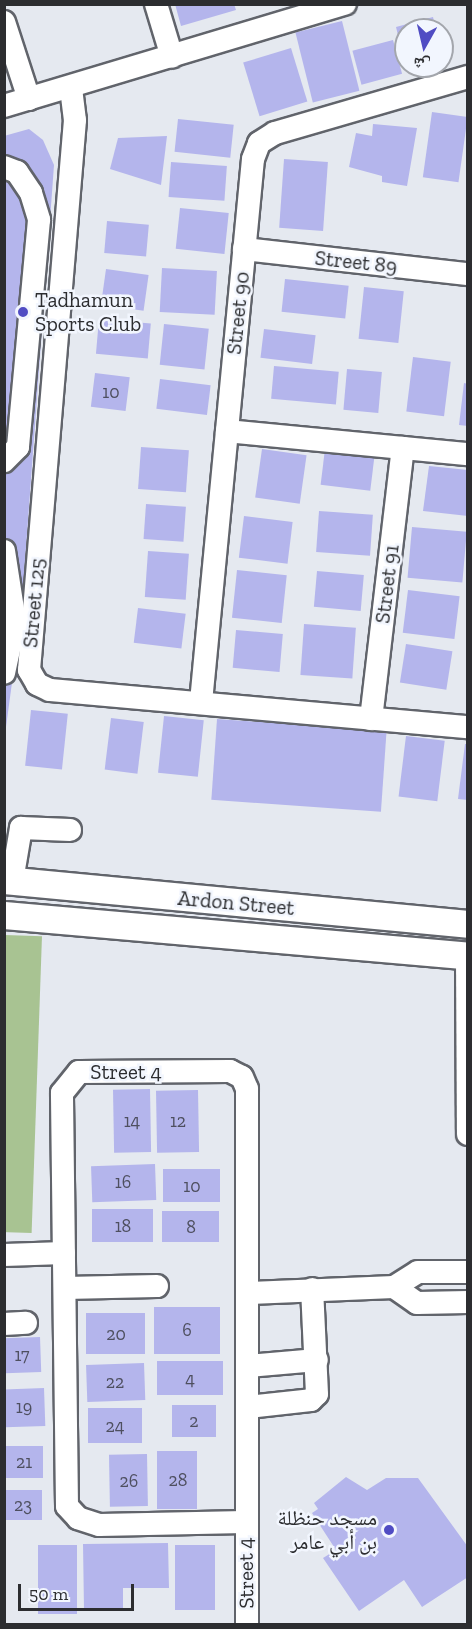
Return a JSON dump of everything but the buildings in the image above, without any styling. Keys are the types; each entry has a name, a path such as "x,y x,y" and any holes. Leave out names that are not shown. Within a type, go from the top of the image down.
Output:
{"main road":[{"name":"Ardon Street","path":"8,881 468,924"},
{"path":"126,927 117,922 113,907 127,893"},
{"name":"Ardon Street","path":"4,915 467,956"}],"street":[{"path":"156,4 172,57"},
{"path":"4,106 345,4"},
{"path":"4,22 29,99"},
{"name":"Street 90","path":"201,702 253,159 260,143 275,133 468,77"},
{"name":"Street 125","path":"70,88 75,120 29,670 37,684 50,690 468,728"},
{"path":"4,167 17,172 31,193 39,219 18,447 4,461"},
{"name":"Street 89","path":"244,249 468,274"},
{"path":"226,431 468,454"},
{"name":"Street 91","path":"371,719 403,448"},
{"path":"4,551 15,622 4,673"},
{"path":"8,881 21,828 70,830"},
{"path":"467,956 468,1134"},
{"name":"Street 4","path":"245,1522 99,1525 78,1518 67,1506 62,1093 69,1080 80,1072 231,1071 242,1077 247,1089 250,1293 245,1522 247,1624"},
{"path":"4,1255 64,1253"},
{"path":"250,1293 394,1287 417,1272 468,1272"},
{"path":"65,1288 157,1286"},
{"path":"394,1287 417,1303 468,1302"},
{"path":"248,1407 312,1400 317,1360 312,1289"},
{"path":"248,1366 317,1360"}],"green space":[{"path":"5,935 42,936 32,1233 4,1232"}],"place":[{"name":"Tadhamun Sports Club","path":"23,312"},
{"name":"مسجد حنظلة بن أبي عامر","path":"389,1530"}]}
